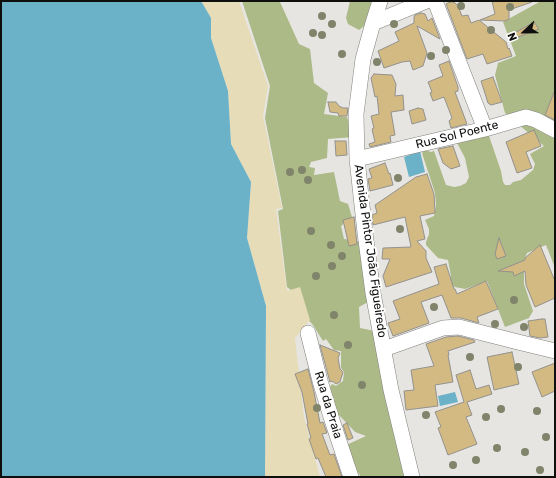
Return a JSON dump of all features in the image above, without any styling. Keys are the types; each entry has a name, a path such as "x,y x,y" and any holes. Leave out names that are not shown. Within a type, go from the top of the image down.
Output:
{"street":[{"name":"Avenida Pintor João Figueiredo","path":"380,1 364,59 356,114 357,159 371,278 391,390 412,477"},
{"path":"373,23 426,1"},
{"path":"434,1 485,129"},
{"name":"Rua Sol Poente","path":"357,159 485,129 526,117 536,120 555,130"},
{"path":"384,349 442,328 459,327 555,350"},
{"name":"Rua da Praia","path":"308,333 320,381 351,477"}],"green space":[{"path":"242,1 280,2 299,44 310,49 314,83 328,93 324,114 347,117 353,137 328,139 327,158 311,162 309,167 315,168 314,175 334,172 340,201 348,204 352,217 341,226 344,239 365,242 368,302 359,307 360,328 375,331 409,477 361,477 342,447 366,436 355,432 338,414 329,389 332,384 336,386 343,381 344,372 341,368 341,351 334,350 326,339 323,341 313,325 300,311 296,294 287,287 278,211 283,209 265,118 270,86"},
{"path":"350,1 373,1 377,16 359,30 348,24 346,18"},
{"path":"541,1 555,1 555,268 546,245 527,253 524,261 524,284 533,311 529,318 505,327 487,281 465,289 455,287 447,282 451,276 448,260 438,258 426,245 429,229 425,220 434,216 436,205 435,193 422,153 424,151 434,151 446,185 454,187 460,186 466,183 469,177 465,158 456,141 488,133 505,185 510,185 513,182 521,180 533,170 535,164 530,154 544,146 505,113 495,75 498,63 516,56 503,22"}],"sand":[{"path":"201,1 239,1 268,86 263,116 282,208 276,209 287,291 300,287 310,320 295,338 304,417 320,477 265,477 266,306 247,238 251,182 231,144 228,91 211,38 211,18"}],"water":[{"path":"1,1 201,1 211,18 211,38 228,91 231,144 251,182 247,238 266,306 265,477 1,477"},
{"path":"420,151 425,172 409,177 404,157"},
{"path":"455,392 458,402 440,406 438,396"}],"building":[{"path":"492,1 532,2 509,10 509,19 505,21 480,20 495,14"},
{"path":"454,2 458,6 462,16 468,15 471,23 479,20 506,42 512,56 487,64 483,54 467,59 446,4"},
{"path":"421,13 425,14 428,21 432,18 440,39 417,26 427,53 423,66 413,70 410,61 384,68 378,51 399,41 395,32 414,23 415,15"},
{"path":"534,22 539,29 513,39 511,35"},
{"path":"449,61 458,87 458,91 455,92 467,124 451,128 449,121 452,118 444,97 433,101 430,93 432,92 428,82 443,76 439,65"},
{"path":"374,74 392,75 396,84 395,96 403,95 404,110 391,112 395,135 390,136 391,142 370,147 369,144 375,142 371,116 379,114 377,96 375,97 371,78"},
{"path":"493,77 502,102 491,105 488,103 481,81"},
{"path":"555,90 555,120 545,115"},
{"path":"328,102 336,102 343,108 348,108 347,116 339,116 338,113 330,112"},
{"path":"418,108 423,109 426,120 412,124 409,111"},
{"path":"534,130 541,146 526,152 532,168 517,173 506,142"},
{"path":"335,141 346,141 347,155 336,156"},
{"path":"453,146 460,166 451,169 443,163 438,149"},
{"path":"385,163 389,174 390,173 393,185 370,191 368,179 372,178 369,169"},
{"path":"427,174 434,194 435,213 420,216 425,239 417,241 426,251 426,258 432,272 386,287 383,276 390,259 382,259 383,248 411,247 405,217 373,225 372,215 377,213 375,205 416,177"},
{"path":"354,217 357,244 349,246 343,220"},
{"path":"499,238 506,256 497,259 495,254"},
{"path":"540,245 555,281 555,298 535,307 526,285 525,271 514,276 513,272 498,271 525,260 525,258"},
{"path":"446,264 457,294 486,281 498,309 477,317 479,323 461,318 451,318 442,295 421,302 429,323 393,336 388,323 400,319 393,301 439,284 434,267"},
{"path":"545,319 548,337 540,338 530,336 528,321"},
{"path":"458,336 474,340 475,342 448,351 453,382 435,385 438,406 406,410 404,391 414,390 411,370 434,366 426,344 446,337"},
{"path":"320,345 340,353 338,358 340,369 343,372 340,382 336,384 332,381 330,382"},
{"path":"512,352 519,384 494,390 487,357"},
{"path":"555,363 555,391 542,397 532,372"},
{"path":"308,369 320,423 323,422 327,433 322,434 330,455 334,454 342,477 326,477 318,458 316,459 309,439 311,438 307,424 302,392 295,374"},
{"path":"470,370 476,389 489,385 492,394 467,402 472,415 466,417 477,444 448,455 438,428 441,427 435,412 464,402 456,375"},
{"path":"347,423 353,438 348,440 343,425"}]}
